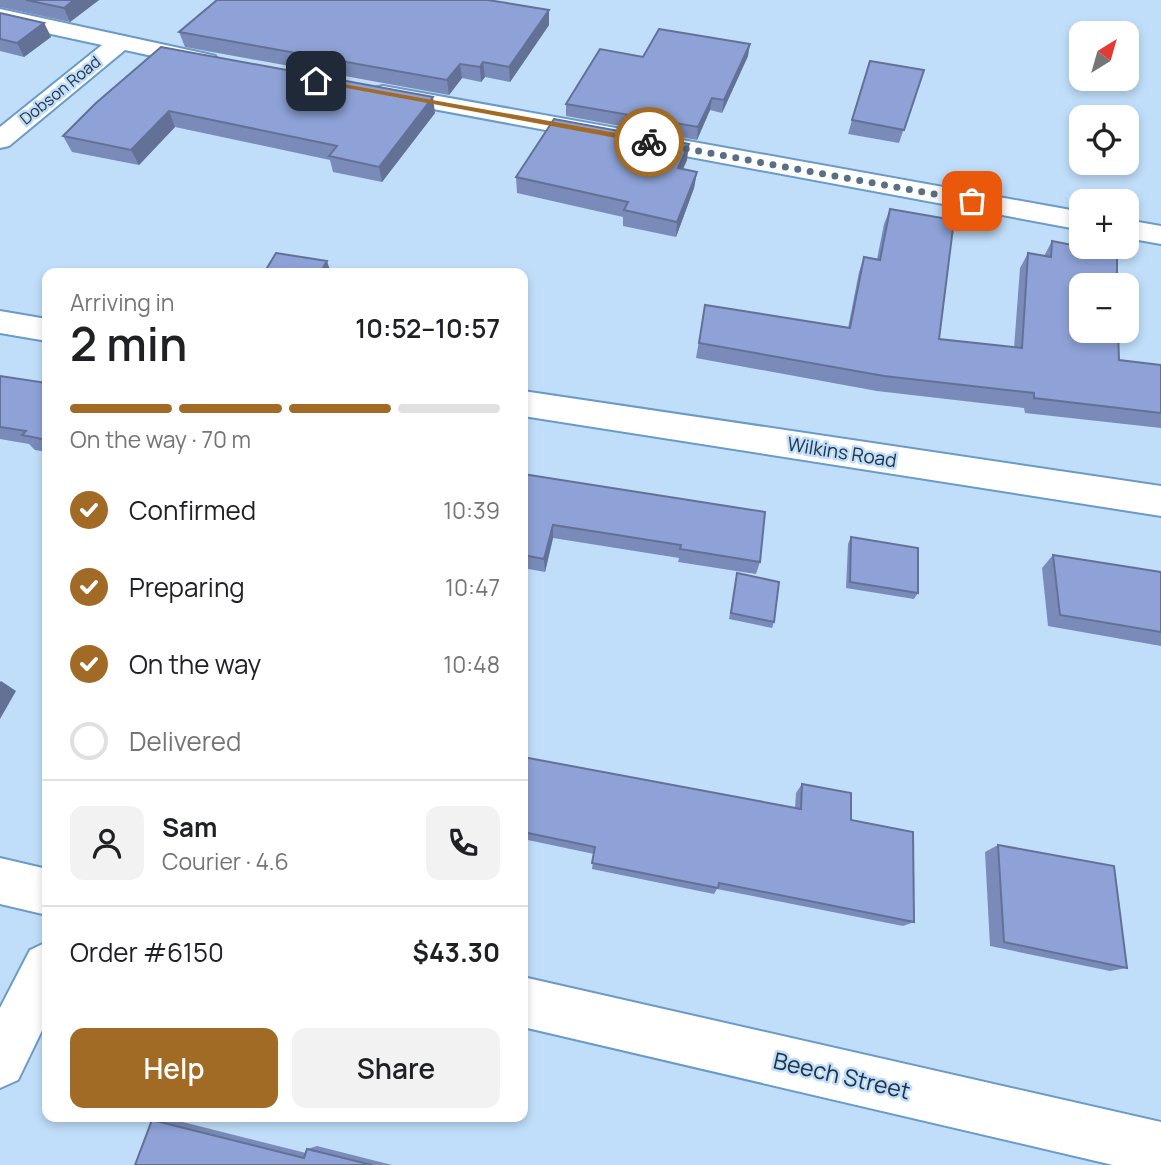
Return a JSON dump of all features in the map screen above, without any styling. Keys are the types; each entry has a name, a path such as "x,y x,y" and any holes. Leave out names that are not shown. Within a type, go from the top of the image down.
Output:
{"street":[{"name":"Dobson Road","path":"0,16 234,66"},
{"name":"Dobson Road","path":"0,140 78,74 121,42"},
{"path":"357,88 1069,219"},
{"path":"1139,231 1161,235"},
{"path":"0,322 42,329"},
{"name":"Wilkins Road","path":"528,404 1161,501"},
{"path":"0,881 42,891"},
{"path":"0,1062 42,977"},
{"name":"Beech Street","path":"528,1003 1161,1149"}],"building":[{"path":"26,0 74,0 64,8"},
{"path":"217,0 488,0 549,10 509,67 483,62 480,67 460,64 447,80 179,32"},
{"path":"0,13 44,23 17,43 0,39"},
{"path":"659,29 750,44 724,100 712,98 698,127 566,104 600,49 643,57"},
{"path":"161,47 433,97 379,167 329,156 337,146 169,111 131,150 63,136 96,103"},
{"path":"870,61 924,70 904,130 852,120"},
{"path":"554,119 689,144 678,168 697,172 677,222 624,210 628,202 516,177"},
{"path":"890,209 954,220 939,339 1022,348 1028,253 1051,257 1052,241 1069,244 1069,259 1117,259 1117,273 1069,273 1069,343 1118,343 1119,360 1161,365 1161,413 1034,398 1034,393 884,376 699,343 705,305 850,328 864,257 880,260"},
{"path":"276,253 327,261 323,268 267,268"},
{"path":"0,376 42,382 42,439 22,435 26,431 0,427"},
{"path":"528,475 765,512 760,562 680,549 681,545 553,525 544,559 528,556"},
{"path":"851,537 918,548 918,593 850,582"},
{"path":"1053,555 1161,572 1161,632 1060,615"},
{"path":"737,573 779,582 774,622 731,613"},
{"path":"528,758 801,809 802,784 851,793 851,820 913,832 914,922 719,883 718,888 592,863 595,847 528,833"},
{"path":"998,845 1114,866 1127,968 1004,942"},
{"path":"151,1122 160,1122 304,1158 307,1149 372,1165 135,1165"}],"way so far":[{"path":"649,142 972,201"}],"route":[{"path":"316,81 649,142"}]}
